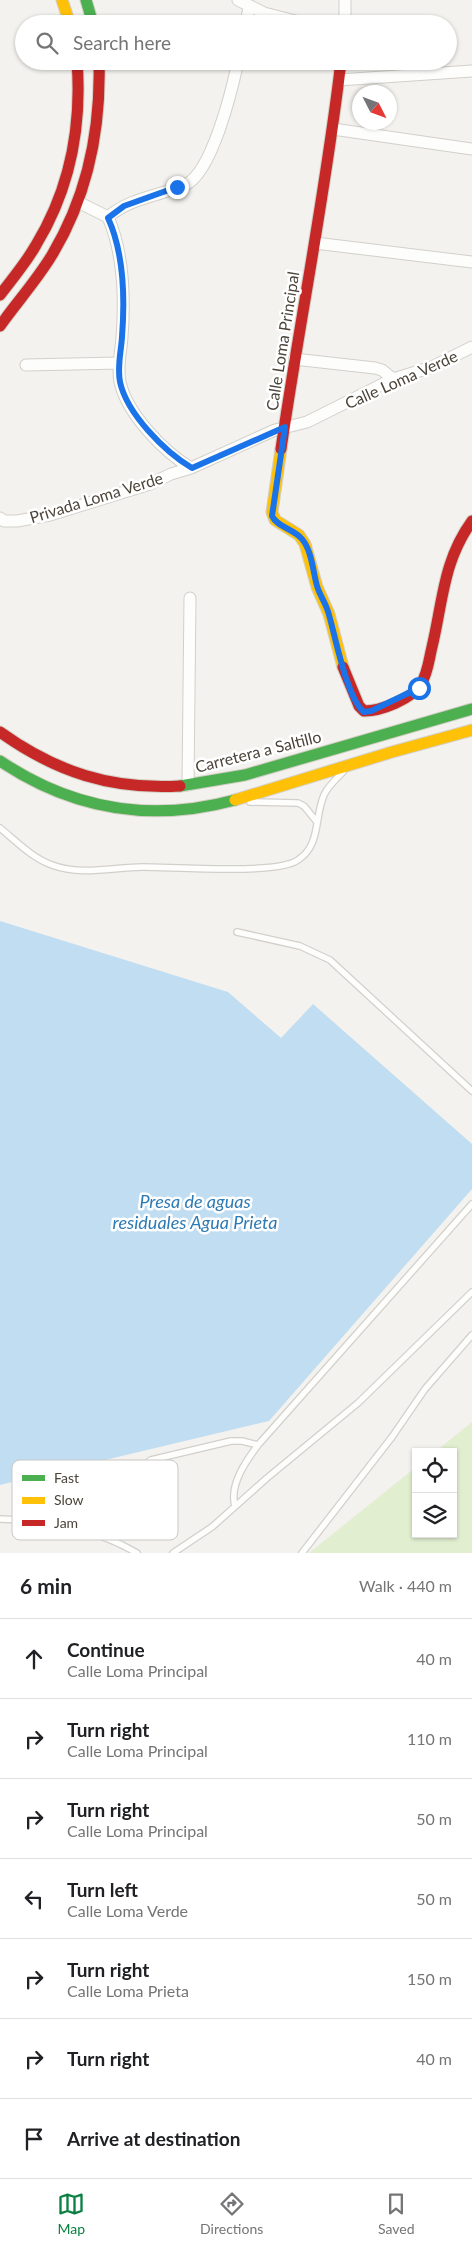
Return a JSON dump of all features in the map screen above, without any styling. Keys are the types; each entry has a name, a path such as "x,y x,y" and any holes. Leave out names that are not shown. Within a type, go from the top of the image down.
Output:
{"main road":[{"path":"62,0 67,15"},
{"path":"86,0 90,15"},
{"path":"0,295 36,246 64,188 75,133 77,70"},
{"path":"0,326 51,257 78,202 90,167 96,138 100,110 99,70"},
{"name":"Calle Loma Principal","path":"340,70 333,129 294,359 272,516 277,522 298,535 306,544 317,587 329,614 342,664 364,712 371,711 419,688 434,642 451,552 464,530 472,521"},
{"name":"Carretera a Saltillo","path":"0,732 40,759 85,777 132,787 152,788 220,781 472,709"},
{"path":"0,761 13,771 52,791 76,800 106,808 157,812 232,801 472,730"}],"street":[{"path":"238,0 249,7 276,15"},
{"path":"345,0 345,15"},
{"path":"248,15 249,7"},
{"path":"108,218 124,206 195,179 204,166 226,107 236,70"},
{"path":"339,80 472,71"},
{"path":"333,129 472,149"},
{"path":"78,202 108,218 120,256 122,336 119,363 120,381 125,397 166,450 192,468"},
{"path":"314,243 472,262"},
{"name":"Calle Loma Verde","path":"192,468 285,427 307,422 392,379 432,367 472,347"},
{"path":"294,359 375,368 382,370 392,379"},
{"path":"26,364 119,363"},
{"name":"Privada Loma Verde","path":"0,518 17,521 50,515 150,484 171,474 192,468"},
{"path":"188,785 190,598"}],"lane":[{"path":"0,828 40,860 66,868 88,870 142,867 274,868 296,862 304,856 315,839 317,822 327,789 353,764"},
{"path":"232,801 298,803 317,822"},
{"path":"237,932 300,946 330,960 472,1091"},
{"path":"235,1506 233,1499 235,1488 258,1445 472,1204"},
{"path":"173,1553 194,1540 358,1403 472,1292"},
{"path":"302,1553 392,1437 425,1390 472,1335"},
{"path":"151,1460 231,1441 242,1441 258,1445"},
{"path":"110,1540 137,1553"}],"green space":[{"path":"472,1422 472,1553 309,1553 412,1470 412,1538 457,1538 457,1448 440,1448"}],"water":[{"name":"Presa de aguas residuales Agua Prieta","path":"0,921 228,992 281,1038 313,1004 472,1144 472,1189 269,1421 105,1460 12,1460 12,1482 0,1485"}],"traffic: fast":[{"path":"86,0 90,15"},
{"path":"180,786 245,775 472,709"},
{"path":"0,761 28,778 56,791 84,801 113,808 143,811 173,810 203,807 235,800"}],"traffic: slow":[{"path":"62,0 67,15"},
{"path":"281,449 272,512 275,520 299,535 305,544 317,587 329,614 343,667"},
{"path":"235,800 392,752 472,730"}],"traffic: jam":[{"path":"0,295 23,265 48,224 65,179 75,133 77,70"},
{"path":"0,326 52,255 75,209 90,161 98,112 99,70"},
{"path":"281,449 328,158 340,70"},
{"path":"343,667 359,706 364,711 379,709 396,703 411,695 417,689 427,671 450,566 462,536 472,521"},
{"path":"0,732 42,758 85,776 131,785 180,786"}],"route":[{"path":"177,187 144,197 115,211 108,218 120,256 122,336 119,363 120,381 125,397 150,432 166,450 192,468 285,427 272,516 277,522 298,535 306,544 317,587 329,614 335,644 359,706 364,712 368,712 412,693 419,688"}]}
